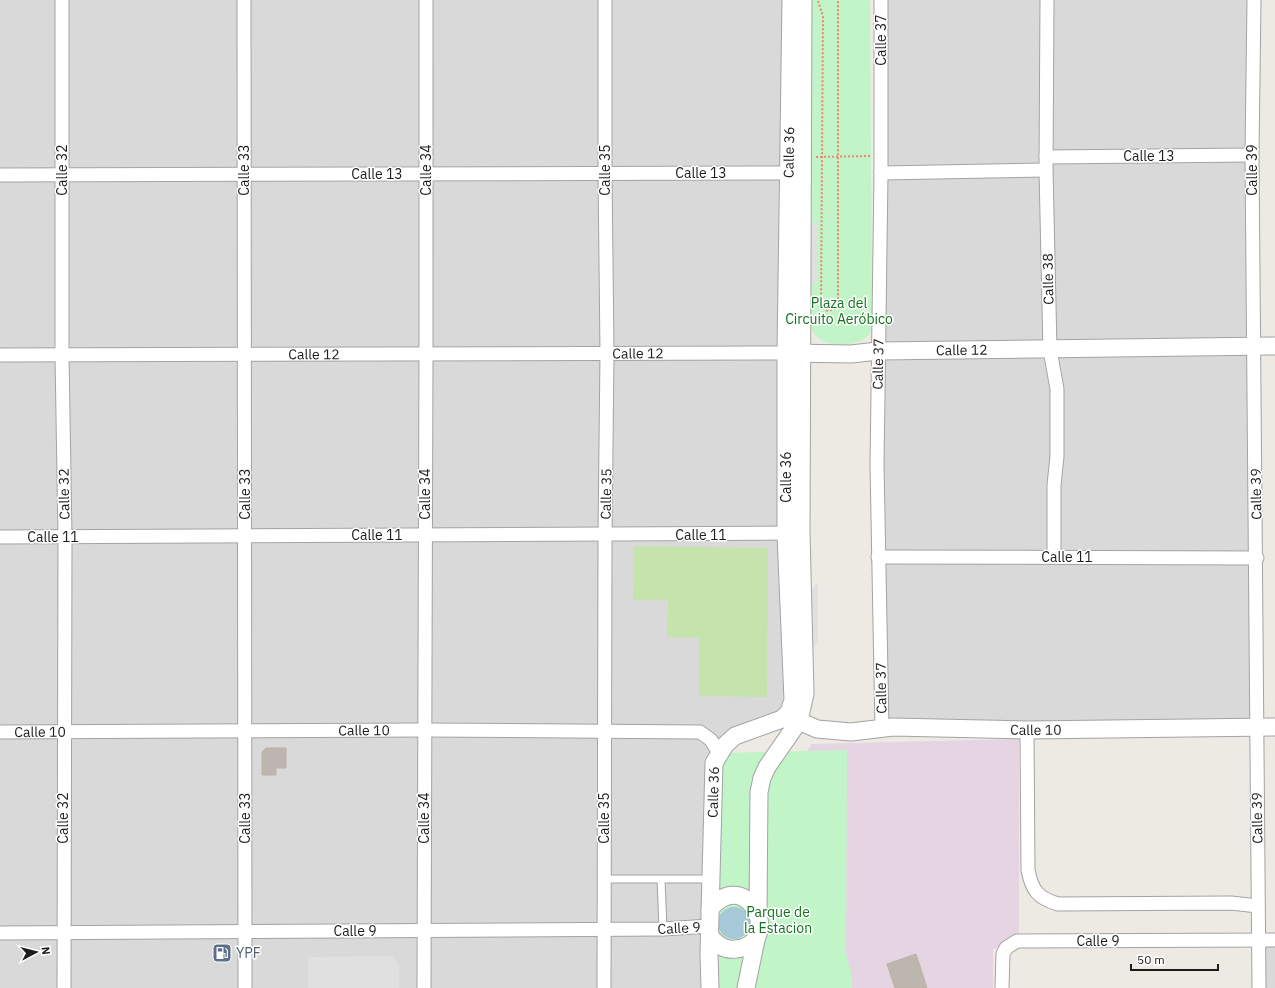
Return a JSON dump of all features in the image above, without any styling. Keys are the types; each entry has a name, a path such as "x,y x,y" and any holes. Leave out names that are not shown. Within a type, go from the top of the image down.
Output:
{"street":[{"name":"Calle 32","path":"62,0 62,355 65,537 64,988"},
{"name":"Calle 33","path":"244,0 245,988"},
{"name":"Calle 34","path":"424,988 426,0"},
{"name":"Calle 35","path":"604,988 605,535 608,353 605,173 605,0"},
{"name":"Calle 36","path":"791,0 798,168"},
{"name":"Calle 36","path":"710,909 714,763 725,745 740,734 782,720 789,712 793,700 794,354 803,0"},
{"name":"Calle 37","path":"881,0 881,173 877,465 882,728"},
{"name":"Calle 38","path":"1047,0 1046,170 1050,350 1057,389 1057,456 1054,485 1054,556"},
{"name":"Calle 39","path":"1254,0 1252,155 1253,346 1257,558 1256,728 1260,988"},
{"name":"Calle 13","path":"1046,157 1252,155"},
{"name":"Calle 13","path":"0,175 605,173 798,168"},
{"path":"881,173 1046,170"},
{"name":"Calle 12","path":"0,356 426,353 851,354 878,351 1275,346"},
{"name":"Calle 36","path":"758,914 759,792 762,778 767,767 799,721 805,694 794,533"},
{"name":"Calle 11","path":"0,537 794,533"},
{"name":"Calle 11","path":"878,557 1054,556 1257,558"},
{"name":"Calle 10","path":"799,721 817,729 863,732 893,727 1027,730 1275,727"},
{"name":"Calle 10","path":"0,732 424,730 700,732 711,740 719,753"},
{"path":"1027,730 1028,870 1031,884 1046,901 1058,904 1231,903 1258,906"},
{"path":"710,988 710,909 720,899 733,896 746,899 755,908 760,921 746,988"},
{"path":"710,931 719,946 733,950 747,946 757,935"},
{"name":"Calle 9","path":"0,932 710,931"},
{"name":"Calle 9","path":"1002,988 1003,954 1006,948 1017,941 1275,940"}],"lane":[{"path":"604,879 712,879"},
{"path":"661,879 663,930"}],"path":[{"path":"818,0 823,16 821,304 825,310 829,311 833,310 838,304 838,0"},
{"path":"798,168 822,157 881,156"}],"shaded area":[{"path":"0,0 791,0 789,712 725,745 710,988 0,988"},
{"path":"881,0 1254,0 1256,728 882,728"},
{"path":"818,219 818,279 808,291 807,230"},
{"path":"818,583 818,642 808,654 807,594"},
{"path":"1019,739 1019,934 993,950 993,988 779,988 786,780 812,744"},
{"path":"1259,940 1275,940 1275,988 1259,988"},
{"path":"393,956 399,966 399,988 308,988 308,957"}],"green space":[{"name":"Plaza del Circuito Aeróbico","path":"809,0 870,0 872,326 869,335 865,338 855,343 843,345 831,344 821,340 810,328"},
{"path":"634,546 768,548 767,697 699,696 699,638 667,637 668,600 633,600"},
{"name":"Parque de la Estacion","path":"847,750 846,954 852,976 852,988 710,988 719,753"}],"water":[{"path":"731,907 737,907 746,911 750,923 746,935 737,939 731,939 722,935 718,926 718,920 722,911"}],"building":[{"path":"266,748 286,748 286,768 276,768 276,775 262,775 262,752"},
{"path":"916,954 927,988 895,988 887,964"}],"place":[{"name":"YPF","path":"222,953"}]}
